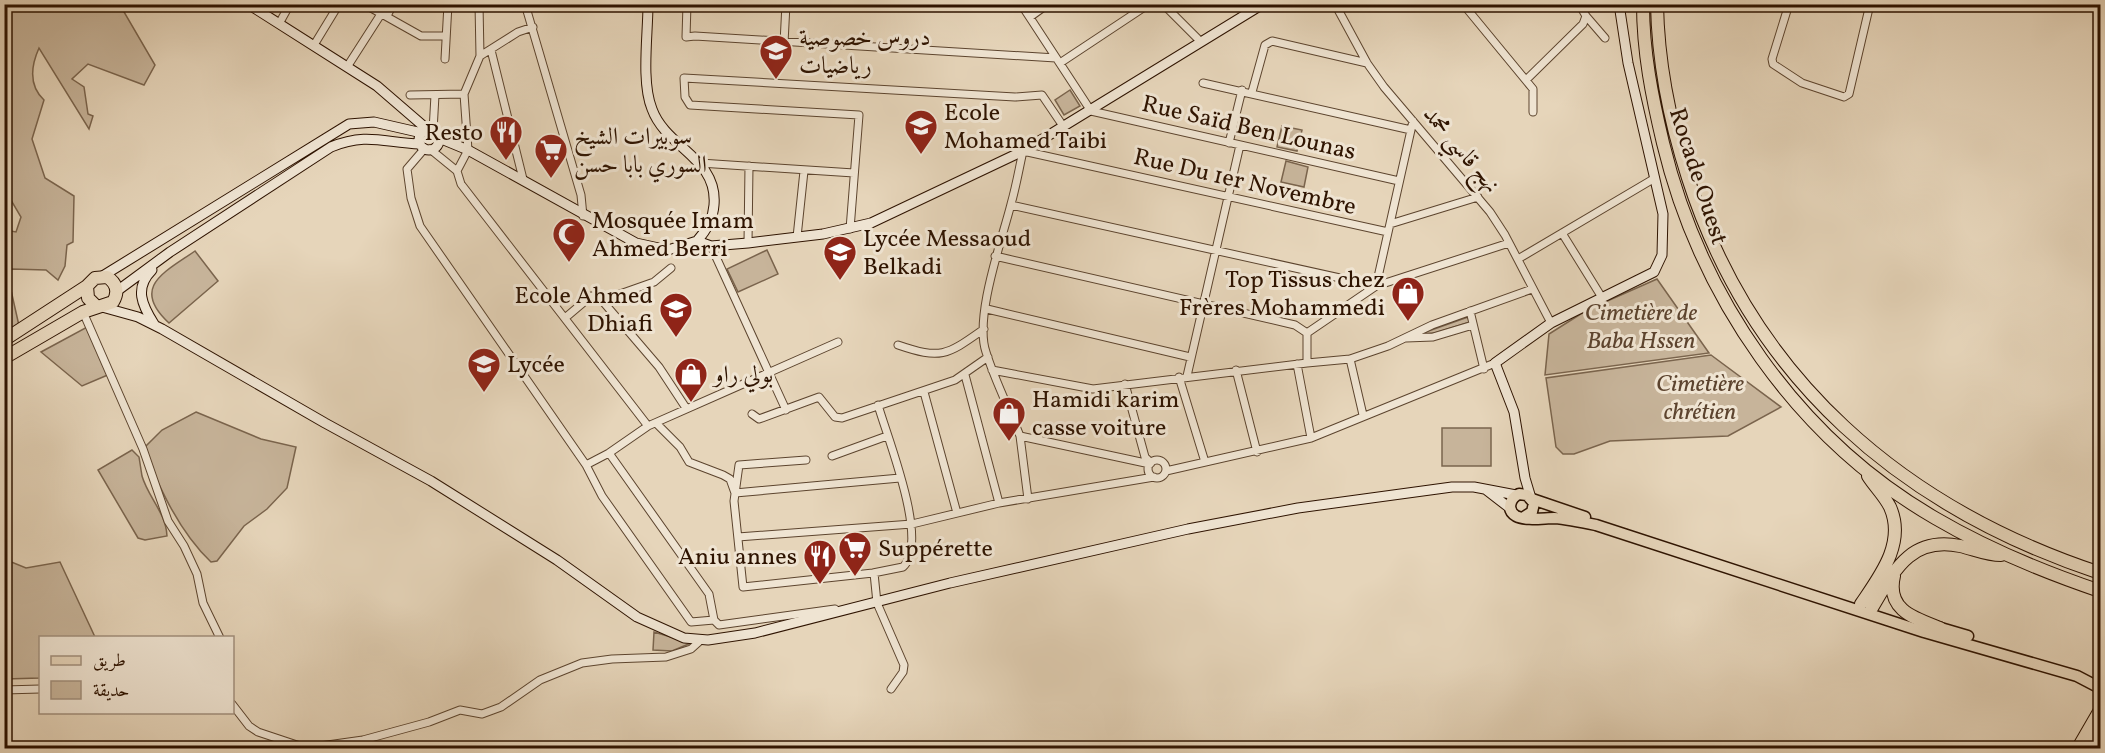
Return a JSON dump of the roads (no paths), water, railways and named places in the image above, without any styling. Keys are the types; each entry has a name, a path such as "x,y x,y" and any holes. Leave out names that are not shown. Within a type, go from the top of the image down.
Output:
{"highway":[{"name":"Rocade Ouest","path":"1643,4 1647,62 1657,120 1682,208 1711,277 1747,338 1774,375 1817,424 1864,467 1935,518 2008,555 2100,591"},
{"name":"Rocade Ouest","path":"1657,4 1665,87 1677,143 1694,196 1712,243 1735,289 1777,354 1849,433 1920,488 1957,511 2015,540 2100,573"},
{"path":"4,340 87,286 90,281 101,277 112,280 116,294 113,302 83,312 4,358"},
{"path":"87,286 88,298 99,306"},
{"path":"1864,467 1889,506 1894,534 1886,565 1867,606"},
{"path":"1867,606 1897,567 1918,550 1936,545 1959,546 1992,555 2008,555"},
{"path":"1897,567 1892,587 1898,607 1908,615 1940,628"},
{"path":"2078,748 2100,710"},
{"path":"2088,748 2100,729"}],"main road":[{"path":"248,4 280,22 377,86 429,140"},
{"path":"101,277 349,124 374,122 468,150 523,179 583,216 636,243 652,248 681,248 697,241 712,218 715,197 712,180 700,163 665,130 651,109 647,93 648,4"},
{"path":"697,241 711,246 748,243 850,229 879,220 1023,151 1263,4"},
{"path":"1524,517 1532,512 1532,498 1514,412 1495,363 1551,323 1601,296 1654,272 1662,255 1663,214 1633,86 1618,4"},
{"path":"138,317 116,294 170,252 341,143 350,139 376,137 429,140"},
{"path":"156,326 144,307 140,291 145,277 170,252"},
{"path":"99,306 138,317 156,326 431,481 556,560 637,617 684,638 702,640 755,633 950,583 1259,515 1452,487 1523,494 1867,606 2100,677"},
{"path":"1510,509 1510,503 1516,495 1523,463"},
{"path":"1485,489 1516,516 1564,519 1596,525 1924,632 2077,676 2100,688"}],"street":[{"path":"280,22 290,4"},
{"path":"314,45 339,4"},
{"path":"364,4 421,36 446,36"},
{"path":"347,67 393,4"},
{"path":"445,59 448,4"},
{"path":"457,171 468,150 464,94 480,56 479,4"},
{"path":"525,4 581,195 583,216"},
{"path":"687,4 686,37 1058,60 1149,4"},
{"path":"784,43 786,4"},
{"path":"1021,4 1091,111"},
{"path":"1030,17 1048,4"},
{"path":"1163,4 1200,41"},
{"name":"نهج قاسي محمد","path":"1335,4 1367,63 1478,197 1509,243 1551,323"},
{"path":"1463,4 1526,80 1535,95 1533,112"},
{"path":"1579,4 1605,38"},
{"path":"1789,4 1772,59 1773,64 1802,83 1844,97 1849,94 1870,4"},
{"path":"1526,80 1583,24 1587,16"},
{"path":"480,56 518,33 533,27"},
{"path":"1252,92 1265,45 1272,41 1367,63"},
{"path":"491,50 523,179"},
{"path":"850,229 859,115 690,105 685,97 684,78 1015,97 1042,95 1063,126"},
{"path":"1203,83 1252,92 1410,130"},
{"path":"1229,142 1242,90"},
{"path":"435,94 429,140 407,169 411,198 420,226 586,465 602,496 691,622 714,620"},
{"path":"410,95 464,94"},
{"name":"Rue Saïd Ben Lounas","path":"1091,111 1399,181"},
{"path":"1376,286 1413,121"},
{"path":"429,140 457,171 461,184 648,426"},
{"path":"1205,462 1183,377 1190,357 1240,145"},
{"path":"1023,151 1011,205 995,256 984,329 985,351 1020,436 1028,499"},
{"name":"Rue Du 1er Novembre","path":"1023,151 1388,232"},
{"path":"700,163 854,173"},
{"path":"748,243 749,166"},
{"path":"796,237 804,171"},
{"path":"1518,259 1655,178"},
{"path":"1390,224 1478,197"},
{"path":"1011,205 1376,286"},
{"path":"1562,233 1601,296"},
{"path":"1307,333 1376,286 1509,243"},
{"path":"711,246 786,410"},
{"path":"995,256 1295,325 1307,333"},
{"path":"565,318 591,297 603,300 654,282 671,268"},
{"path":"992,370 1082,388 1350,359 1388,346 1402,338 1470,311 1532,290"},
{"path":"603,300 659,367 686,408"},
{"path":"987,309 1190,357"},
{"path":"1470,311 1484,369"},
{"path":"83,312 143,448 168,521 184,546 197,574 203,603 219,636"},
{"path":"1402,338 1433,337 1473,325"},
{"path":"898,345 930,355 941,355 984,329"},
{"path":"1307,333 1307,363"},
{"path":"586,465 609,453 648,426 838,342"},
{"path":"752,414 759,419 819,397 835,417 842,418 924,392 965,375 988,357"},
{"path":"1350,359 1363,415"},
{"path":"738,537 912,524 999,503 1160,477 1166,471 1311,438 1495,363"},
{"path":"1297,364 1311,438"},
{"path":"1236,370 1257,452"},
{"path":"965,375 999,503"},
{"path":"1125,384 1145,457 1150,464 1149,472 1154,477"},
{"path":"924,392 957,513"},
{"path":"806,460 739,465 735,493 742,587 874,573 898,569 907,563 912,552 912,524 878,405"},
{"path":"656,423 680,447 689,462 730,479 735,493"},
{"path":"832,456 887,436"},
{"path":"1020,436 1150,464 1157,460 1163,462 1166,471"},
{"path":"609,453 709,594 714,620 719,625 877,603"},
{"path":"735,493 900,478"},
{"path":"874,573 877,603 904,665 903,672 891,689"},
{"path":"234,707 249,726 258,732 306,748 363,740 429,722 460,710 482,714 501,707 540,680 582,663 666,657 691,649 702,640"},
{"path":"4,690 39,689"}],"place":[{"name":"دروس خصوصية رياضيات","path":"776,80"},
{"name":"Ecole Mohamed Taibi","path":"921,155"},
{"name":"Resto","path":"506,161"},
{"name":"سوبيرات الشيخ السوري بابا حسن","path":"551,179"},
{"name":"Mosquée Imam Ahmed Berri","path":"569,263"},
{"name":"Lycée Messaoud Belkadi","path":"840,281"},
{"name":"Top Tissus chez Frères Mohammedi","path":"1408,322"},
{"name":"Ecole Ahmed Dhiafi","path":"676,338"},
{"name":"Lycée","path":"484,393"},
{"name":"بولي راو","path":"691,403"},
{"name":"Hamidi karim casse voiture","path":"1009,442"},
{"name":"Suppérette","path":"855,577"},
{"name":"Aniu annes","path":"820,585"}],"park label":[{"name":"Cimetière de Baba Hssen","path":"1641,326"},
{"name":"Cimetière chrétien","path":"1700,397"}]}
